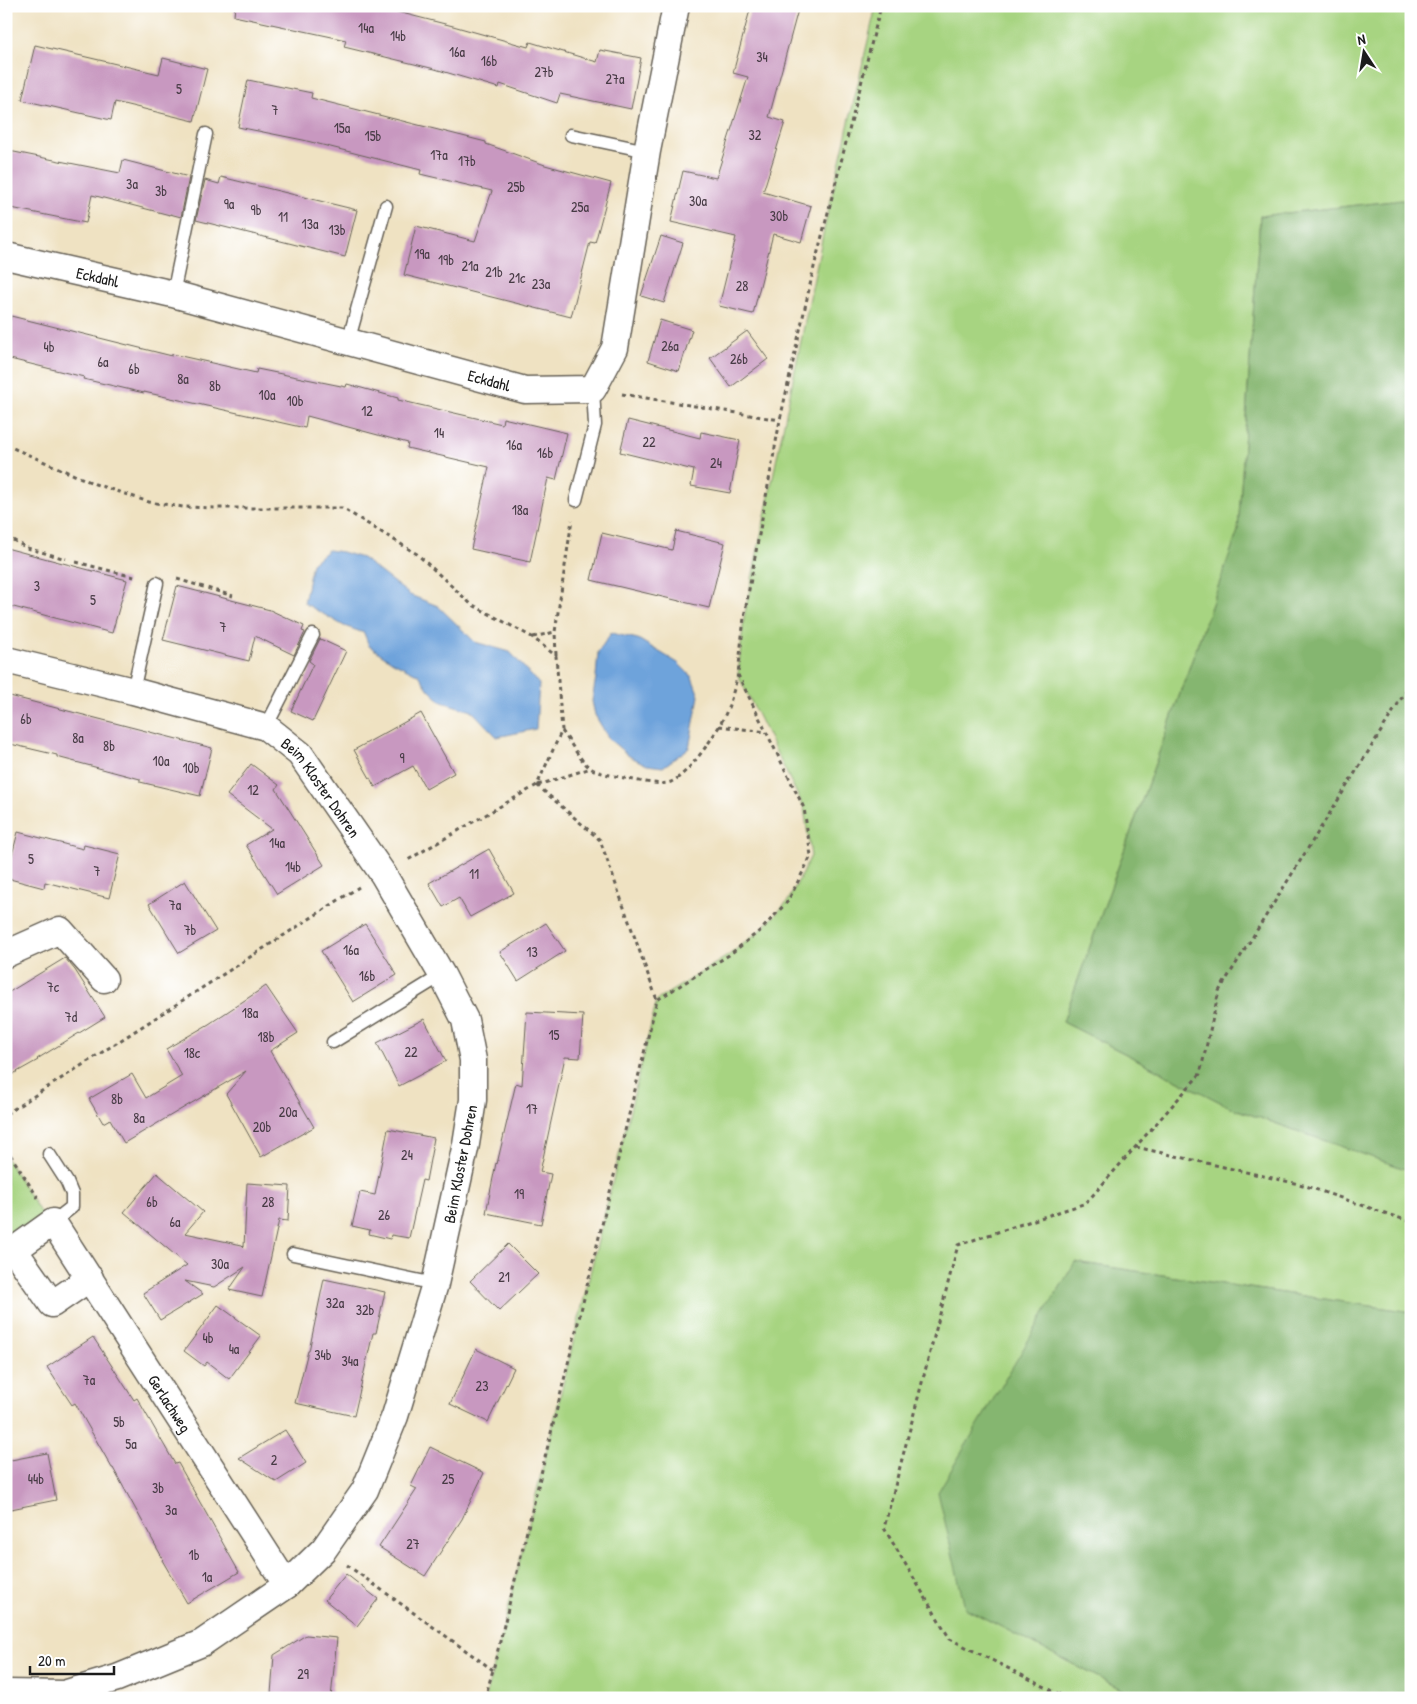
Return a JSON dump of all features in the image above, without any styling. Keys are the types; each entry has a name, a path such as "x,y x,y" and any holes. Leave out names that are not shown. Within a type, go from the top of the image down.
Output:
{"street":[{"path":"592,389 615,348 647,151 676,6"},
{"name":"Eckdahl","path":"6,256 174,294 525,390 592,389"},
{"name":"Beim Kloster Dohren","path":"6,660 133,691 266,727 300,754 383,874 442,975 465,1020 473,1060 473,1100 466,1144 435,1284 395,1416 365,1490 324,1549 287,1585 202,1643 117,1678 64,1694 6,1693"},
{"path":"6,954 60,930 104,979"},
{"path":"53,1222 14,1250 52,1304 90,1278"},
{"name":"Gerlachweg","path":"53,1222 287,1585"}],"lane":[{"path":"174,294 206,134"},
{"path":"571,135 647,151"},
{"path":"348,342 386,206"},
{"path":"576,500 595,425 592,389"},
{"path":"133,691 157,583"},
{"path":"266,727 313,635"},
{"path":"333,1042 442,975"},
{"path":"49,1154 67,1182 72,1194 72,1207 53,1222"},
{"path":"293,1254 435,1284"}],"path":[{"path":"562,730 581,758 591,768 607,774 664,784 682,774 703,750 726,714 738,675 744,617 780,420 814,267 882,6"},
{"path":"592,389 780,420"},
{"path":"6,445 95,484 149,502 183,507 342,508 417,554 471,604 532,637 556,656"},
{"path":"537,785 562,730 555,632 576,500"},
{"path":"6,536 27,548 66,559"},
{"path":"76,562 172,586 174,578 233,596"},
{"path":"532,637 555,632"},
{"path":"657,1000 728,955 762,929 788,901 811,856 804,808 738,675"},
{"path":"1067,1698 950,1639 884,1528 958,1245 1086,1204 1200,1074 1219,991 1411,683"},
{"path":"719,726 767,732"},
{"path":"6,1114 364,884 537,785 591,768"},
{"path":"485,1698 657,1000 600,840 537,785"},
{"path":"1136,1147 1303,1185 1411,1222"},
{"path":"6,1148 53,1222"},
{"path":"324,1549 493,1670"}],"green space":[{"path":"876,6 1411,6 1411,199 1260,216 1238,531 1063,1022 1232,1108 1411,1171 1411,1312 1075,1262 965,1608 1138,1698 485,1698 657,1000 729,955 762,929 788,901 811,856 804,808 738,675 744,617 825,225"},
{"path":"1411,199 1411,1171 1232,1108 1063,1022 1238,531 1260,216"},
{"path":"6,1158 45,1220 6,1244"},
{"path":"1075,1262 1411,1312 1411,1698 1138,1698 965,1608 938,1492"}],"water":[{"path":"328,550 362,558 410,595 438,606 475,642 510,652 539,684 536,729 497,737 472,711 442,702 429,690 419,675 393,662 369,646 364,633 344,626 304,603 312,563"},
{"path":"611,633 638,639 678,663 692,677 699,696 689,748 663,767 647,765 629,756 609,739 595,715 592,701 598,652"}],"building":[{"path":"235,6 374,6 528,47 530,42 597,62 600,50 641,58 631,109 560,94 557,103 500,84 499,88 435,69 344,47 346,40 234,16"},
{"path":"751,6 799,6 769,117 785,122 763,192 811,206 801,242 773,234 753,314 719,306 736,237 671,222 683,171 716,178 748,77 733,73"},
{"path":"35,45 159,74 163,58 207,69 194,121 115,102 111,120 22,100"},
{"path":"248,80 312,93 311,98 486,142 486,144 545,165 611,183 595,243 590,242 571,317 404,275 416,226 475,241 492,191 420,174 421,170 303,140 238,127"},
{"path":"9,151 120,173 123,160 189,177 181,217 92,195 86,223 6,207 6,166"},
{"path":"221,177 357,210 345,257 196,220 205,180 219,184"},
{"path":"661,236 683,243 664,303 641,296"},
{"path":"11,316 172,356 172,354 256,373 257,369 346,387 347,384 398,398 398,400 502,424 503,418 567,433 556,480 548,478 530,562 471,549 489,467 407,448 408,443 307,416 305,428 83,379 84,377 6,358 6,334"},
{"path":"660,320 692,330 679,371 648,361"},
{"path":"747,331 768,359 731,387 710,358"},
{"path":"628,420 700,438 701,432 740,440 730,493 691,486 694,470 620,452"},
{"path":"676,531 725,543 709,608 591,580 602,533 672,550"},
{"path":"6,548 127,580 112,633 6,605"},
{"path":"177,586 270,610 304,626 302,631 305,632 294,655 255,636 249,661 163,640"},
{"path":"320,639 346,651 313,721 291,711 313,664 309,661"},
{"path":"6,695 212,748 200,796 140,782 140,779 57,757 57,755 6,743"},
{"path":"421,713 454,773 426,789 413,766 375,787 354,750"},
{"path":"251,764 279,785 276,789 324,865 277,894 246,845 272,829 227,795"},
{"path":"18,832 83,849 84,845 120,854 109,898 45,882 44,888 6,878"},
{"path":"489,849 514,893 470,917 459,898 443,907 429,883"},
{"path":"185,881 216,931 179,953 149,904"},
{"path":"546,923 565,951 518,981 500,952"},
{"path":"365,924 397,975 353,1002 321,951"},
{"path":"65,958 75,970 105,1017 6,1078 6,994"},
{"path":"266,986 298,1033 270,1051 314,1127 261,1157 226,1094 246,1071 124,1143 110,1119 103,1123 89,1099 132,1074 146,1098 182,1076 166,1049 209,1024"},
{"path":"527,1012 583,1015 580,1058 565,1057 540,1172 551,1174 541,1224 486,1213 516,1083 522,1085"},
{"path":"424,1019 446,1061 399,1086 377,1043"},
{"path":"388,1129 434,1138 426,1181 422,1180 409,1238 391,1235 390,1239 369,1234 370,1230 352,1226 360,1192 375,1195"},
{"path":"157,1173 203,1212 185,1233 244,1247 247,1183 290,1186 288,1221 279,1220 262,1297 229,1290 245,1267 214,1287 185,1281 203,1294 160,1320 143,1293 187,1265 124,1212"},
{"path":"508,1244 538,1274 499,1311 470,1281"},
{"path":"324,1279 385,1292 376,1333 373,1333 354,1416 295,1403 309,1351"},
{"path":"218,1305 261,1336 229,1379 207,1362 204,1366 184,1351"},
{"path":"93,1337 134,1400 137,1398 175,1464 178,1463 239,1572 187,1603 75,1403 72,1405 47,1367"},
{"path":"476,1349 514,1368 488,1422 450,1404"},
{"path":"285,1430 306,1463 276,1482 239,1458"},
{"path":"430,1447 484,1473 462,1519 425,1576 379,1547 417,1489 411,1486"},
{"path":"47,1453 56,1500 6,1510 6,1461"},
{"path":"346,1574 378,1599 357,1626 325,1600"},
{"path":"306,1635 337,1638 331,1698 271,1694 274,1655"}]}
